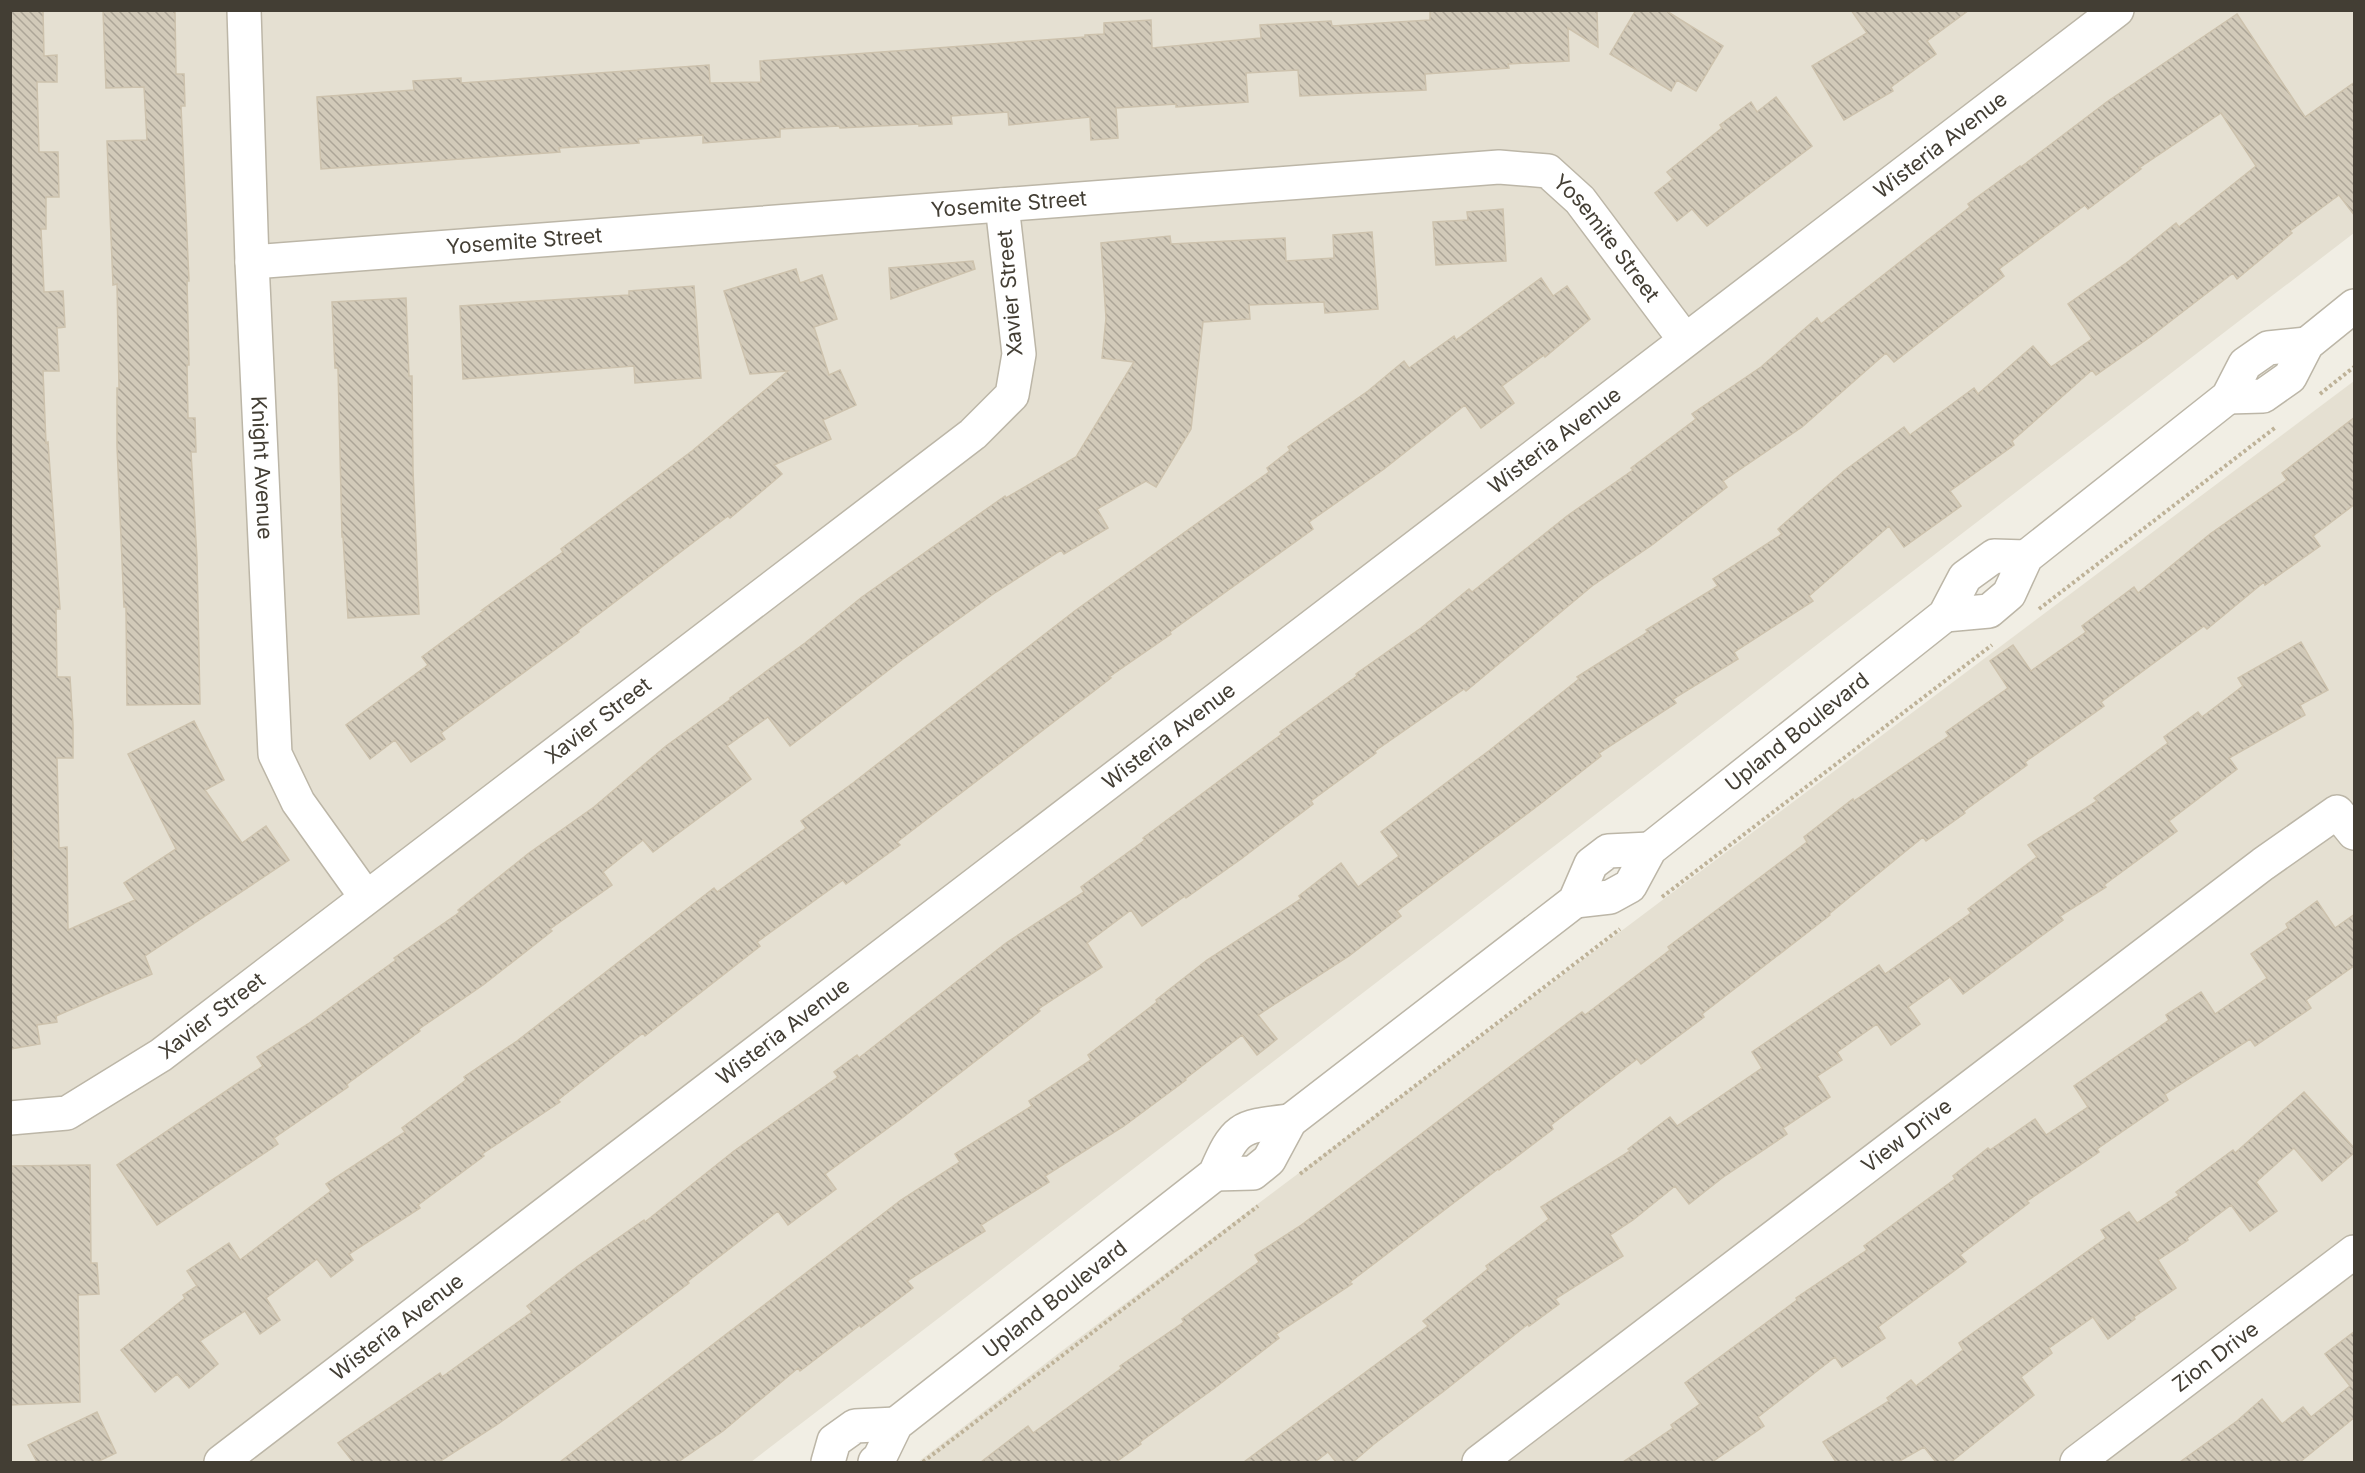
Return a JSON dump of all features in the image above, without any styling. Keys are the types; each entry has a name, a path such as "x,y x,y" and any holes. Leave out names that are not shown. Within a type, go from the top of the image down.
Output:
{"street":[{"name":"Knight Avenue","path":"244,10 252,262 275,754 298,802 366,897"},
{"name":"Wisteria Avenue","path":"221,1462 2117,10"},
{"name":"Yosemite Street","path":"252,262 1499,167 1548,171 1580,200 1685,340"},
{"name":"Xavier Street","path":"10,1118 67,1113 161,1055 973,434 1012,395 1019,354 1002,205"},
{"name":"Upland Boulevard","path":"875,1462 879,1460 896,1424 1215,1174 1229,1142 1249,1126 1290,1121 1575,901 1591,864 1608,851 1650,849 1945,615 1965,577 1994,556 2026,557 2228,397 2245,364 2268,348 2307,344 2355,306"},
{"name":"View Drive","path":"1479,1462 2263,864 2346,823"},
{"name":"Zion Drive","path":"2078,1462 2355,1252"},
{"path":"828,1462 834,1442 855,1426 896,1424"}],"shaded area":[{"path":"10,11 2354,11 2354,233 751,1462 11,1462"},
{"path":"2354,381 2354,1462 918,1462 1059,1353"}],"building":[{"path":"10,10 43,10 44,56 57,55 57,82 37,82 39,152 58,152 59,197 46,197 46,229 41,229 44,292 63,291 65,327 57,328 59,371 43,371 46,443 48,442 60,609 56,609 57,677 70,677 73,725 73,758 57,758 59,848 67,847 68,930 135,900 124,883 176,849 128,754 194,721 224,780 205,790 242,843 266,826 289,860 145,956 152,974 56,1016 57,1022 37,1025 40,1044 10,1049 10,861 13,861 10,775"},
{"path":"103,10 175,10 176,74 184,74 185,106 181,106 189,281 187,281 188,418 195,418 196,452 191,452 197,559 200,704 127,705 126,607 124,607 117,446 117,388 119,388 117,284 113,285 107,141 147,140 144,87 106,88"},
{"path":"1430,10 1597,10 1598,47 1568,28 1569,61 1508,64 1509,68 1425,74 1426,90 1300,96 1298,70 1246,73 1248,102 1116,108 1118,138 1091,140 1090,117 1009,125 1008,112 951,116 952,124 780,129 780,137 703,143 703,135 638,139 639,143 559,148 560,152 321,169 317,97 414,90 413,81 461,78 461,83 709,65 710,83 761,82 760,61 1085,37 1085,35 1104,34 1104,23 1151,20 1152,48 1261,38 1260,25 1331,21 1332,26 1430,20"},
{"path":"1636,10 1665,10 1723,46 1696,91 1677,80 1671,91 1610,54"},
{"path":"1851,10 1969,10 1927,41 1936,54 1891,87 1893,91 1844,120 1812,66 1867,33"},
{"path":"2237,14 2305,117 2355,82 2355,216 2339,195 2290,231 2292,233 2237,279 2233,273 2096,375 2092,370 2012,441 2014,445 1950,491 1961,506 1904,547 1889,526 1809,596 1813,601 1734,652 1738,659 1673,699 1676,703 1599,753 1601,756 1544,801 1397,911 1401,916 1349,956 1258,1015 1277,1039 1257,1055 1242,1035 1124,1126 1045,1176 1049,1182 981,1225 985,1231 907,1281 913,1288 800,1371 798,1368 723,1431 678,1462 560,1462 901,1200 960,1162 955,1154 1032,1106 1029,1101 1091,1060 1088,1055 1157,1002 1156,1000 1207,960 1301,899 1299,896 1341,863 1358,887 1399,856 1381,832 1490,750 1579,679 1577,677 1648,632 1646,630 1718,586 1713,579 1782,534 1778,529 1844,471 1904,427 1910,435 1974,388 1978,394 2033,346 2051,367 2092,339 2068,304 2129,261 2176,223 2179,227 2256,166 2221,113 2139,168 2141,169 2088,209 2085,205 1999,269 2004,276 1894,362 1886,353 1802,427 1723,481 1727,487 1652,545 1592,586 1466,691 1464,689 1375,751 1376,753 1311,801 1313,804 1241,859 1142,926 1131,910 1087,943 1102,967 1038,1009 1040,1011 902,1118 825,1174 836,1189 788,1225 778,1211 688,1281 689,1283 582,1363 498,1424 439,1462 353,1462 338,1443 440,1373 442,1377 532,1312 527,1306 578,1266 644,1220 645,1222 734,1151 838,1077 834,1072 857,1055 859,1058 1006,943 1084,892 1081,887 1282,734 1280,732 1421,628 1469,589 1472,592 1567,516 1633,470 1631,468 1696,419 1692,414 1761,367 1817,318 1821,324 1970,207 1968,204 2108,101"},
{"path":"1776,97 1812,146 1707,226 1692,209 1677,221 1655,193 1673,179 1667,172 1722,128 1720,125 1751,102 1757,112"},
{"path":"1503,209 1506,261 1436,265 1433,222 1468,220 1467,212"},
{"path":"1372,232 1378,309 1325,313 1324,302 1249,305 1250,319 1203,322 1191,429 1156,487 1146,481 1097,509 1108,528 1064,554 1061,550 996,592 903,659 790,746 768,717 727,746 751,779 653,852 643,840 603,872 612,885 550,929 552,931 483,985 419,1029 420,1031 347,1084 348,1087 274,1138 278,1144 157,1225 117,1165 263,1066 257,1057 308,1024 396,960 394,958 460,912 458,910 529,853 594,807 666,746 805,643 862,597 1005,496 1006,498 1076,457 1134,362 1102,358 1106,318 1101,243 1170,236 1171,244 1285,238 1286,261 1334,258 1333,235"},
{"path":"973,261 975,269 891,299 889,268"},
{"path":"796,269 800,283 822,275 837,319 814,327 829,375 840,370 856,405 823,420 831,439 774,465 782,474 730,518 728,516 578,630 579,632 441,733 445,739 411,762 395,740 370,759 346,725 428,665 422,657 485,610 482,610 563,552 561,549 692,451 788,371 750,374 724,291"},
{"path":"1541,278 1553,296 1567,286 1590,319 1545,357 1544,355 1502,386 1514,403 1481,428 1465,405 1384,469 1309,522 1313,529 1109,677 1111,678 897,842 900,845 846,884 843,880 757,942 760,946 645,1036 643,1033 558,1100 560,1102 482,1154 484,1156 418,1205 420,1208 349,1254 353,1260 331,1277 317,1259 266,1298 280,1320 260,1334 245,1311 200,1341 218,1364 189,1388 177,1374 155,1392 121,1350 185,1298 183,1295 197,1286 187,1271 229,1243 240,1260 331,1191 326,1184 405,1132 402,1128 466,1080 464,1077 517,1041 714,888 717,892 806,828 801,821 1076,610 1269,472 1267,468 1290,450 1288,447 1368,391 1404,361 1409,368 1454,336 1456,340"},
{"path":"694,286 701,378 635,383 634,366 463,379 460,306 629,295 629,291"},
{"path":"406,298 409,376 412,376 419,614 348,618 342,537 338,368 335,368 332,302"},
{"path":"2355,417 2355,504 2313,536 2320,546 2265,585 2264,582 2207,629 2204,626 2101,702 2104,706 2025,762 2027,765 1964,811 1965,813 1926,841 1923,837 1830,915 1702,1014 1704,1017 1641,1064 1637,1059 1551,1125 1553,1129 1350,1282 1352,1284 1276,1334 1279,1338 1116,1462 981,1462 1028,1426 1033,1433 1122,1368 1120,1366 1184,1322 1182,1319 1259,1262 1255,1255 1300,1226 1582,1012 1585,1015 1670,950 1668,947 1807,842 1804,837 1853,799 1854,801 1949,736 1946,732 2008,688 1990,661 2013,645 2031,671 2086,632 2082,626 2134,587 2138,593 2210,534 2287,480 2282,473"},
{"path":"2301,642 2328,690 2300,705 2305,715 2229,758 2237,769 2169,821 2177,831 2104,885 2106,887 2060,916 2063,920 1963,994 1950,977 1908,1007 1920,1024 1891,1045 1877,1024 1837,1052 1842,1060 1817,1076 1830,1097 1783,1128 1787,1134 1722,1178 1689,1204 1675,1186 1633,1220 1610,1235 1623,1256 1555,1299 1559,1304 1529,1326 1528,1324 1353,1462 1336,1462 1328,1452 1315,1462 1244,1462 1428,1326 1423,1321 1488,1269 1486,1266 1549,1219 1541,1207 1630,1151 1628,1149 1670,1117 1677,1126 1762,1068 1752,1052 1879,965 1885,974 1971,913 1968,909 2037,857 2028,845 2097,801 2094,798 2168,743 2164,737 2198,712 2202,717 2243,686 2238,678"},
{"path":"2317,901 2335,928 2355,914 2355,965 2306,1000 2311,1008 2255,1046 2250,1039 2165,1094 2168,1100 2097,1149 2099,1152 2027,1201 2029,1203 1960,1255 1966,1262 1878,1327 1885,1338 1842,1367 1835,1357 1758,1417 1764,1426 1712,1462 1623,1462 1673,1428 1671,1425 1700,1404 1685,1383 1797,1300 1796,1298 1867,1250 1864,1246 1955,1179 1953,1176 1988,1148 1990,1150 2035,1119 2046,1135 2088,1107 2074,1086 2169,1020 2166,1015 2201,992 2215,1014 2267,978 2251,954 2288,928 2286,924"},
{"path":"2304,1092 2355,1149 2355,1152 2322,1181 2294,1148 2256,1182 2277,1211 2250,1231 2231,1205 2187,1238 2188,1240 2158,1260 2176,1288 2134,1317 2135,1319 2108,1339 2093,1317 2049,1348 2052,1353 2021,1377 2034,1395 1951,1462 1936,1462 1924,1447 1898,1462 1836,1462 1823,1442 1889,1401 1887,1398 1911,1380 1916,1386 1963,1350 1959,1343 2106,1238 2101,1230 2129,1212 2137,1223 2179,1195 2176,1192 2233,1150 2235,1153"},
{"path":"90,1165 91,1263 97,1263 99,1294 78,1295 80,1402 10,1405 10,1166"},
{"path":"2355,1331 2355,1417 2300,1462 2180,1462 2237,1421 2262,1399 2282,1424 2303,1407 2311,1417 2350,1386 2325,1354"},
{"path":"97,1412 116,1453 97,1462 37,1462 28,1445"}]}
